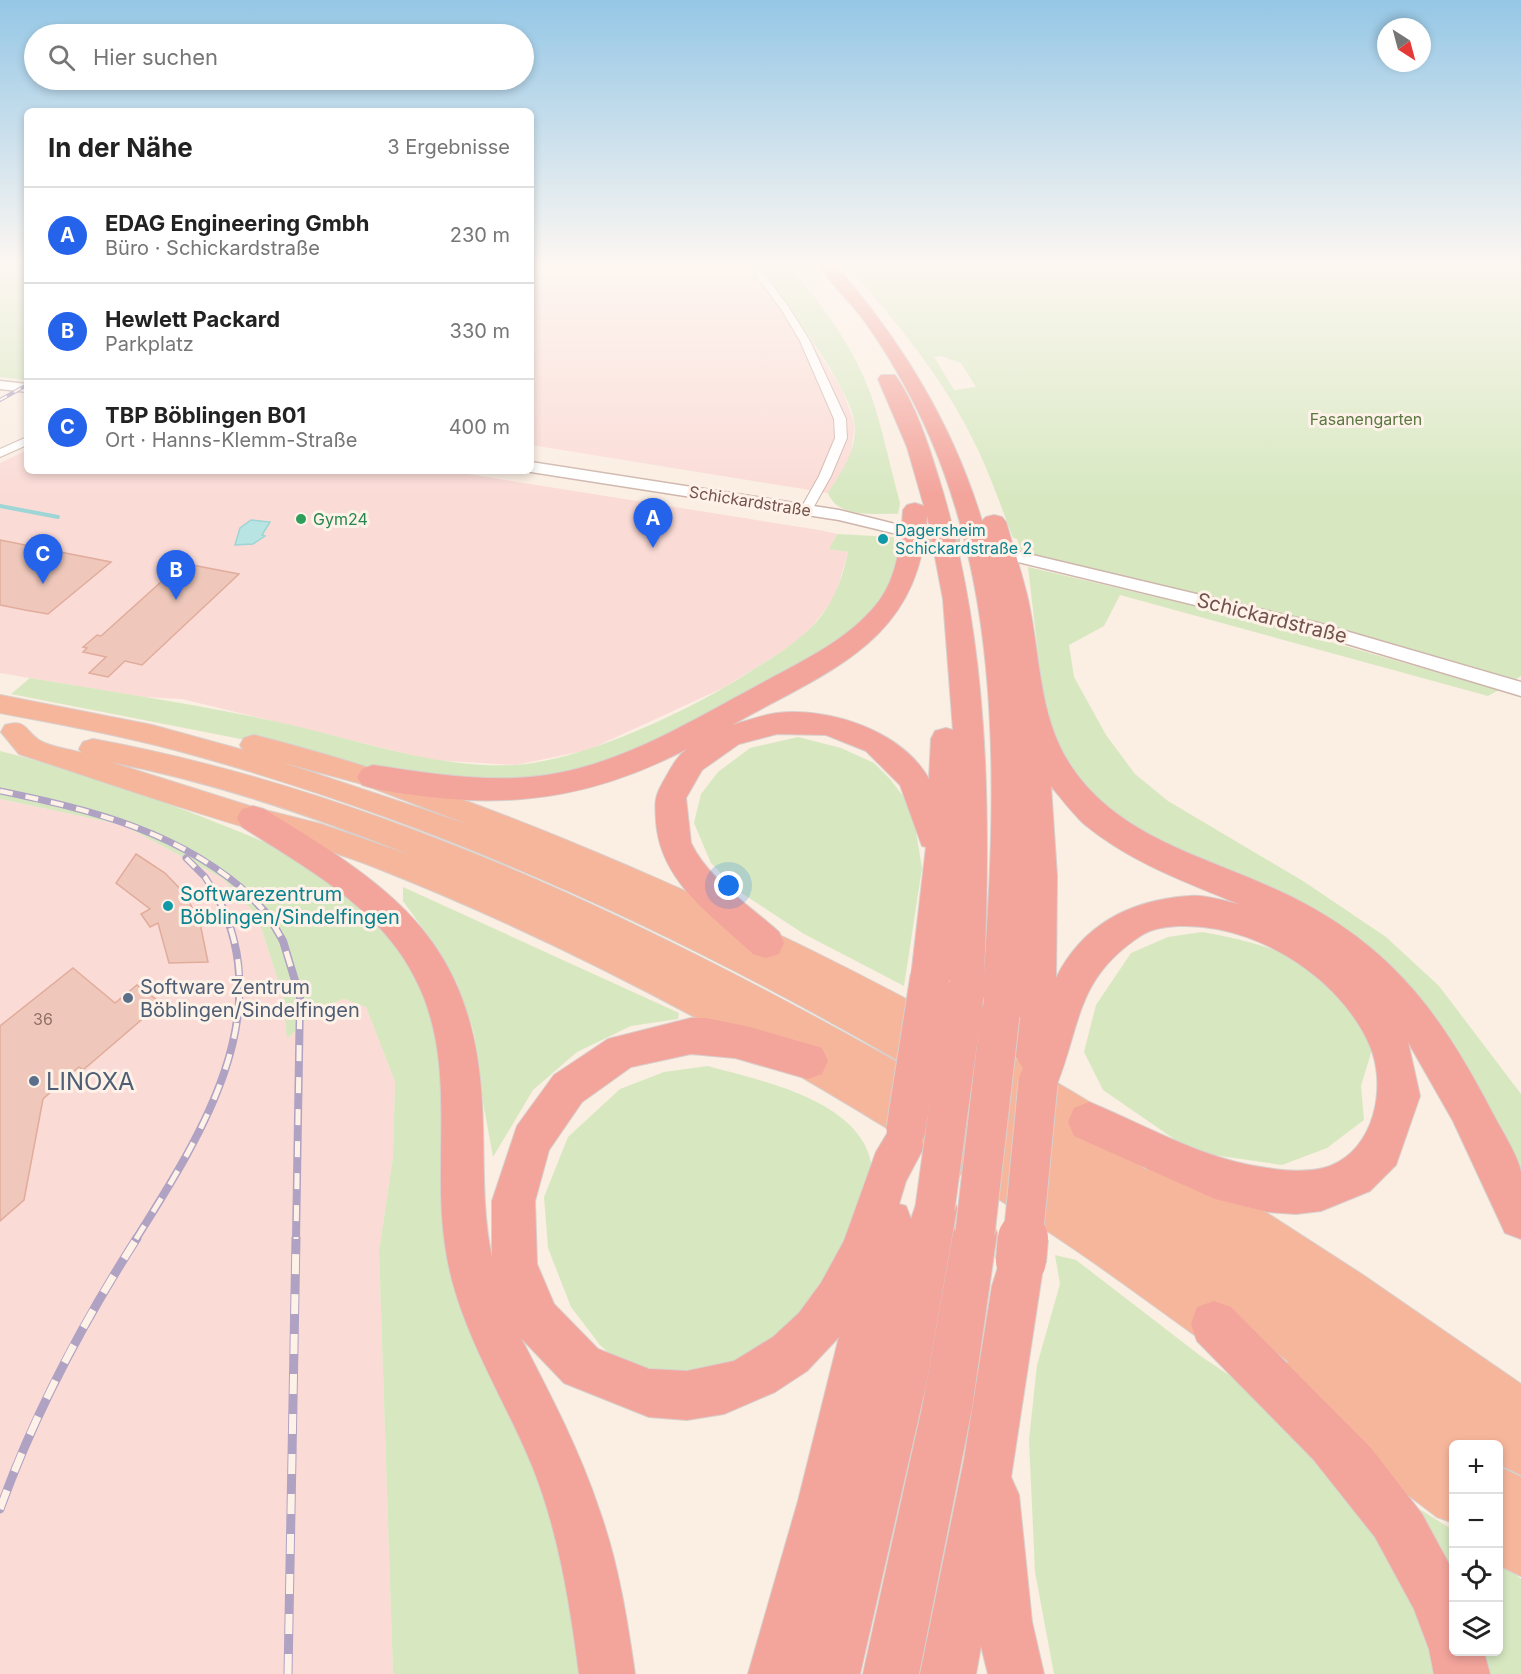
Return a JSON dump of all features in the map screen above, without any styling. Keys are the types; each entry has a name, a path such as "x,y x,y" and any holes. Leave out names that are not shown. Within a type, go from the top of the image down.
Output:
{"highway":[{"path":"832,1674 902,1384 917,1179 947,986 969,902 967,717 956,611 943,527 909,423 879,363 864,341"},
{"path":"776,1674 843,1425 878,1277 917,1179 1000,1015 1009,834 1007,738 1000,656 973,526 949,457 923,399 888,341"},
{"path":"372,777 461,790 527,789 589,777 649,754 833,654 869,628 888,607 904,580 912,556 879,394 879,363"},
{"path":"923,399 954,427 984,492 1014,596 1035,727 1044,751 1068,788 1087,809 1121,836 1176,866 1282,905 1328,933 1369,966 1407,1008 1453,1077 1521,1217"},
{"path":"906,519 928,554 943,656 946,772 939,881"},
{"path":"58,715 204,748 408,815 563,875 743,959 888,1036 1101,1164 1287,1286 1521,1452"},
{"path":"5,722 58,715 176,728 231,739 372,777 579,858 766,943 997,1065 1348,1290 1521,1411"},
{"path":"5,722 28,747 253,818 324,837 486,900 662,982 808,1061 1085,1233 1319,1398 1449,1496"},
{"path":"5,722 186,769 340,818 526,890 710,976 872,1066 1079,1193 1237,1299 1449,1451"},
{"path":"766,943 696,878 681,858 670,829 671,800 687,767 715,743 734,733 771,723 809,722 844,729 882,747 903,765 924,796 933,832 939,881 947,986 917,1179 947,1408 891,1674"},
{"path":"948,1674 989,1460 1014,1286 1021,1261 1044,1038 1038,822 1033,746 1035,727"},
{"path":"253,818 328,864 368,892 402,928 430,969 441,993 456,1040 460,1066 465,1223 472,1267 493,1332 543,1431 579,1526 600,1619 607,1674"},
{"path":"1044,1038 1089,956 1112,933 1147,915 1180,910 1211,911 1245,919 1280,932 1328,963 1358,993 1375,1016 1388,1041 1397,1073 1399,1105 1395,1123 1377,1155 1352,1177 1317,1190 1274,1191 1222,1181 1089,1122"},
{"path":"808,1061 735,1041 691,1036 665,1038 629,1049 592,1068 572,1084 536,1128 521,1161 514,1191 510,1243 514,1267 524,1296 538,1321 558,1346 583,1367 608,1382 635,1391 685,1397 720,1391 748,1382 791,1353 824,1318 855,1266 867,1238 917,1179"},
{"path":"1214,1324 1346,1458 1387,1510 1418,1558 1449,1629"},
{"path":"989,1460 1004,1622 1016,1674"},
{"path":"1503,1493 1521,1506"},
{"path":"1503,1538 1521,1552"},
{"path":"1457,1656 1462,1674"}],"street":[{"path":"805,341 840,419 841,438 825,476 806,510"},
{"path":"0,385 24,388"},
{"path":"0,453 24,442"},
{"name":"Schickardstraße","path":"534,467 806,510 906,519"},
{"name":"Schickardstraße","path":"1020,557 1318,629 1521,689"}],"shaded area":[{"path":"534,341 811,341 842,389 855,425 850,458 828,493 534,445"},
{"path":"24,451 24,474 468,474 819,530 837,534 829,549 848,552 835,597 803,638 723,688 588,750 516,765 432,760 182,699 144,697 0,673 0,463"},
{"path":"0,799 123,825 222,878 257,915 283,996 288,1038 318,1008 344,999 366,1007 395,1082 393,1157 379,1251 393,1674 0,1674"}],"green space":[{"path":"0,341 24,341 24,379 0,377"},
{"path":"844,341 864,377 883,435 900,503 898,514 848,511 833,501 828,493 847,461 853,444 855,426 842,390 813,342"},
{"name":"Fasanengarten","path":"910,341 1521,341 1521,676 1513,681 1310,624 1021,551 1017,539 1013,538 993,484 966,426","holes":["941,356 961,363 976,387 954,390 934,357"]},
{"path":"837,534 894,537 894,547 901,549 896,589 845,642 624,760 513,786 371,770 297,750 11,694 30,678 247,716 425,758 485,765 541,762 600,745 662,720 717,692 796,641 823,614 841,577 848,552 829,549"},
{"path":"1028,567 1246,618 1499,690 1488,696 1120,595 1104,626 1069,645 1074,677 1106,735 1135,774 1168,801 1303,881 1386,937 1439,986 1521,1094 1521,1183 1471,1080 1198,867 1079,792 1045,713"},
{"path":"798,737 841,748 874,763 890,779 912,808 922,868 904,986 804,934 737,890 711,863 694,823 701,794 718,772 750,748"},
{"path":"0,751 102,781 169,804 267,843 270,841 297,856 394,935 428,993 592,1674 393,1674 379,1251 393,1157 395,1082 366,1007 344,999 318,1008 287,1039 283,996 257,915 222,878 123,825 0,799"},
{"path":"403,887 679,1013 678,1019 631,1026 577,1052 533,1090 493,1157 474,1033 457,983 432,941 403,901"},
{"path":"1202,932 1263,946 1299,962 1316,972 1332,986 1348,1002 1359,1018 1373,1046 1361,1086 1364,1120 1327,1148 1282,1165 1193,1152 1103,1090 1084,1052 1096,1005 1131,953 1168,937"},
{"path":"708,1066 782,1087 831,1110 851,1126 865,1145 872,1168 839,1265 779,1340 721,1371 630,1372 600,1345 571,1307 548,1248 544,1197 568,1137 620,1089 664,1072"},
{"path":"1055,1255 1076,1260 1202,1357 1247,1387 1360,1505 1423,1622 1436,1674 1054,1674 1035,1572 1029,1440 1037,1365 1060,1284"},
{"path":"1400,1497 1449,1528 1449,1587"},
{"path":"1503,1565 1521,1579 1521,1674 1482,1674 1476,1656 1503,1656"}],"water":[{"path":"251,520 270,522 262,535 265,536 253,544 235,545 240,528"}],"building":[{"path":"0,540 111,562 48,614 25,610 0,605"},
{"path":"182,563 239,574 142,665 125,661 108,677 89,673 106,657 83,652 87,648 83,647 97,635 101,636"},
{"name":"Softwarezentrum Böblingen/Sindelfingen","path":"136,854 165,873 185,894 200,923 208,962 169,963 158,923 150,927 141,914 150,909 116,883"},
{"path":"73,968 115,1003 137,985 161,1003 83,1070 79,1067 43,1099 24,1200 0,1221 0,1026"}],"waterway":[{"path":"0,506 58,517"}],"tunnel":[{"path":"897,529 995,551"}],"railway":[{"path":"0,400 24,387"},
{"path":"0,791 69,806 167,840 226,876 254,899"},
{"path":"186,858 205,877 219,899"},
{"path":"136,1239 184,1161 205,1119 223,1076 235,1032 240,987 235,942 218,898"},
{"path":"252,898 268,915 283,941 300,997 296,1239"},
{"path":"0,1509 28,1438 61,1369 97,1303 137,1238"},
{"path":"288,1674 296,1238"}],"place":[{"name":"Gym24","path":"301,519"},
{"name":"Dagersheim Schickardstraße 2","path":"883,539"},
{"name":"EDAG Engineering Gmbh","path":"653,548"},
{"name":"TBP Böblingen B01","path":"43,584"},
{"name":"Hewlett Packard","path":"176,600"},
{"name":"Softwarezentrum Böblingen/Sindelfingen","path":"168,906"},
{"name":"Software Zentrum Böblingen/Sindelfingen","path":"128,998"},
{"name":"LINOXA","path":"34,1081"}]}
